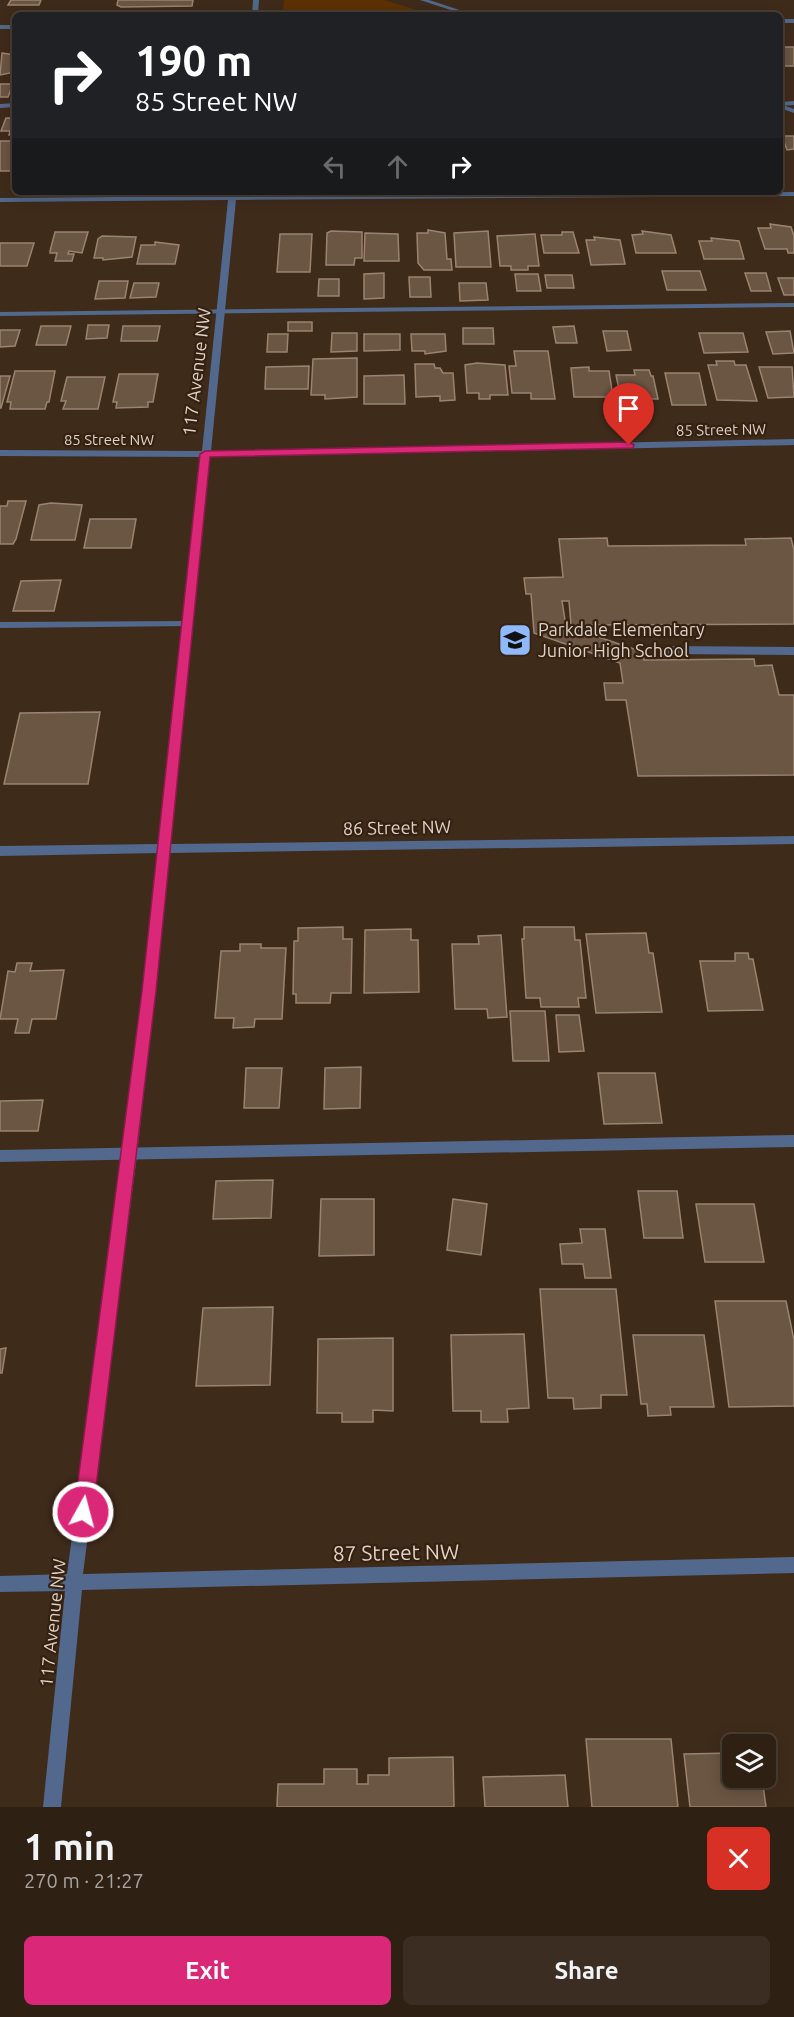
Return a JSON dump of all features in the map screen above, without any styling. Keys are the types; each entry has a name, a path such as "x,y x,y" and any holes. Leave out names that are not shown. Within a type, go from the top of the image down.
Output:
{"street":[{"path":"423,0 462,12"},
{"path":"0,200 514,195"},
{"name":"117 Avenue NW","path":"52,1807 74,1583 130,1155 165,850 233,196"},
{"path":"0,314 794,305"},
{"name":"85 Street NW","path":"0,453 205,454 794,442"},
{"path":"0,625 189,624"},
{"path":"667,650 794,651"},
{"name":"86 Street NW","path":"0,851 794,840"},
{"path":"0,1156 794,1141"},
{"name":"87 Street NW","path":"0,1584 794,1565"}],"shaded area":[{"path":"284,0 384,0 420,11 283,11"}],"building":[{"path":"11,0 41,0 39,5 8,5"},
{"path":"118,0 193,0 192,6 121,7 117,5"},
{"path":"783,47 794,47 794,66 783,66"},
{"path":"2,53 12,55 12,73 0,75"},
{"path":"0,84 12,84 8,97 0,97"},
{"path":"6,118 12,118 12,135 9,135 10,131 1,131"},
{"path":"783,136 794,136 794,149 787,150"},
{"path":"0,141 12,141 12,171 0,171"},
{"path":"770,224 791,227 794,236 794,253 788,253 787,249 765,249 758,228 771,228"},
{"path":"428,230 445,233 447,259 451,259 452,270 424,270 418,263 417,233 428,233"},
{"path":"331,231 362,232 362,258 355,258 354,265 326,265 327,233"},
{"path":"488,231 491,267 456,267 454,233"},
{"path":"642,231 671,235 676,253 636,253 632,235 643,234"},
{"path":"55,232 88,232 82,253 69,251 68,254 74,254 72,261 55,261 57,253 50,253 50,251"},
{"path":"562,232 573,232 579,253 544,253 541,235 562,235"},
{"path":"365,233 398,234 399,261 364,261"},
{"path":"280,234 312,234 310,272 277,272"},
{"path":"535,234 539,266 528,266 528,270 511,270 511,266 500,266 497,236"},
{"path":"102,236 136,237 132,257 103,260 103,258 94,258 98,239"},
{"path":"594,237 620,240 625,264 591,265 586,240 595,240"},
{"path":"711,238 739,241 744,259 704,259 699,241 712,241"},
{"path":"155,242 179,245 175,264 137,264 141,245 155,245"},
{"path":"0,243 34,243 27,266 0,266"},
{"path":"662,271 700,271 706,290 667,290"},
{"path":"384,273 384,298 364,299 364,274"},
{"path":"745,273 766,273 771,291 751,291"},
{"path":"515,274 538,274 541,291 517,291"},
{"path":"545,275 572,275 574,288 547,288"},
{"path":"409,277 430,277 431,297 410,297"},
{"path":"778,278 794,278 794,295 784,295"},
{"path":"319,279 339,279 339,296 318,296"},
{"path":"99,281 128,281 125,298 95,299"},
{"path":"134,283 159,283 156,297 130,298"},
{"path":"459,283 486,283 488,300 460,301"},
{"path":"288,322 312,322 312,331 288,331"},
{"path":"88,325 109,325 107,338 86,339"},
{"path":"41,326 71,326 66,345 36,345"},
{"path":"123,326 160,326 157,341 121,341"},
{"path":"574,326 577,343 556,343 553,327"},
{"path":"463,328 493,328 494,344 463,344"},
{"path":"0,330 20,330 15,346 0,347"},
{"path":"603,331 627,331 631,350 607,351"},
{"path":"790,331 794,353 773,354 766,332"},
{"path":"332,333 357,333 357,351 331,352"},
{"path":"699,333 743,333 748,352 704,353"},
{"path":"268,334 288,334 287,352 267,352"},
{"path":"364,334 400,334 400,350 364,351"},
{"path":"411,334 445,334 446,351 425,354 425,351 412,351"},
{"path":"514,351 548,351 555,399 531,399 531,393 512,393 509,366 516,366"},
{"path":"357,358 357,397 325,399 325,395 311,395 313,359"},
{"path":"716,361 734,361 735,365 746,365 757,401 717,400 708,365 717,365"},
{"path":"477,363 505,365 508,395 490,395 490,399 479,399 479,393 467,393 465,365"},
{"path":"415,364 434,364 435,368 440,368 443,373 453,373 455,400 440,401 440,396 416,397"},
{"path":"309,366 308,389 265,389 266,367"},
{"path":"589,367 589,371 609,371 613,397 574,397 571,368"},
{"path":"759,367 792,367 794,397 768,398"},
{"path":"634,370 649,370 653,376 658,399 645,399 647,404 632,404 631,399 621,399 616,375 635,375"},
{"path":"15,371 55,371 49,402 45,409 10,409 11,402 7,402"},
{"path":"665,373 699,373 706,405 672,405"},
{"path":"119,374 158,374 153,402 148,402 148,407 116,408 117,402 113,402"},
{"path":"404,375 405,404 364,404 364,376"},
{"path":"0,376 10,376 1,408 0,408"},
{"path":"67,377 105,377 98,409 63,409 66,401 61,401"},
{"path":"8,501 26,501 13,544 0,544 0,506 7,506"},
{"path":"51,503 82,505 75,540 31,540 39,505"},
{"path":"90,519 136,519 131,548 84,548"},
{"path":"607,538 608,546 746,545 745,539 791,538 794,550 794,624 571,625 569,601 562,601 566,626 643,652 644,660 754,659 755,666 772,665 779,695 794,695 794,775 638,776 626,700 606,700 604,683 623,683 620,663 534,633 531,594 526,594 524,578 563,577 559,539"},
{"path":"61,580 54,611 13,611 21,581"},
{"path":"100,712 88,784 4,784 20,713"},
{"path":"343,927 343,939 352,939 351,993 331,993 330,1003 296,1003 296,994 293,994 294,941 298,941 298,928"},
{"path":"524,927 574,927 575,940 580,940 586,998 578,998 579,1007 541,1007 540,998 526,998 522,939 524,939"},
{"path":"411,929 411,940 418,940 419,992 364,993 365,930"},
{"path":"646,933 649,953 653,953 662,1012 596,1013 586,934"},
{"path":"501,935 507,1017 488,1018 487,1009 455,1009 452,944 479,944 478,936"},
{"path":"240,944 261,944 261,948 286,948 282,1019 255,1019 254,1027 233,1028 234,1018 215,1018 221,951 240,951"},
{"path":"735,953 748,953 749,959 753,959 763,1010 708,1011 700,961 735,961"},
{"path":"17,963 32,963 30,971 64,970 56,1019 32,1019 29,1033 15,1033 18,1019 0,1019 8,971 15,972"},
{"path":"510,1011 545,1011 549,1061 513,1061"},
{"path":"556,1015 579,1015 584,1051 559,1052"},
{"path":"361,1067 360,1108 324,1109 325,1068"},
{"path":"246,1068 282,1068 279,1108 244,1108"},
{"path":"598,1073 655,1073 662,1123 604,1124"},
{"path":"43,1100 38,1131 0,1131 0,1101"},
{"path":"273,1180 271,1218 213,1219 216,1181"},
{"path":"638,1191 677,1191 683,1238 644,1238"},
{"path":"321,1199 374,1199 374,1255 319,1256"},
{"path":"453,1199 487,1204 481,1255 447,1250"},
{"path":"696,1204 754,1204 764,1262 705,1262"},
{"path":"580,1229 605,1229 611,1278 585,1278 583,1264 562,1264 560,1244 582,1243"},
{"path":"540,1289 616,1289 627,1395 601,1395 601,1408 574,1409 573,1398 548,1398"},
{"path":"715,1301 786,1301 794,1340 794,1406 729,1407"},
{"path":"273,1307 270,1385 196,1386 203,1308"},
{"path":"524,1334 529,1408 507,1409 508,1422 481,1422 481,1411 453,1411 451,1335"},
{"path":"633,1335 704,1335 714,1407 670,1407 671,1415 648,1416 647,1404 641,1404"},
{"path":"393,1338 393,1411 373,1410 373,1422 342,1422 342,1413 317,1413 318,1339"},
{"path":"6,1348 2,1373 0,1373 0,1349"},
{"path":"586,1739 671,1739 678,1807 592,1807"},
{"path":"722,1753 722,1788 763,1788 766,1807 690,1807 684,1754"},
{"path":"453,1757 454,1807 277,1807 278,1784 324,1784 324,1769 357,1769 357,1784 368,1784 368,1775 389,1775 389,1758"},
{"path":"565,1775 568,1807 485,1807 483,1777"}],"place":[{"name":"Parkdale Elementary Junior High School","path":"515,640"}],"route":[{"path":"83,1512 149,991 205,454 629,445"}]}
